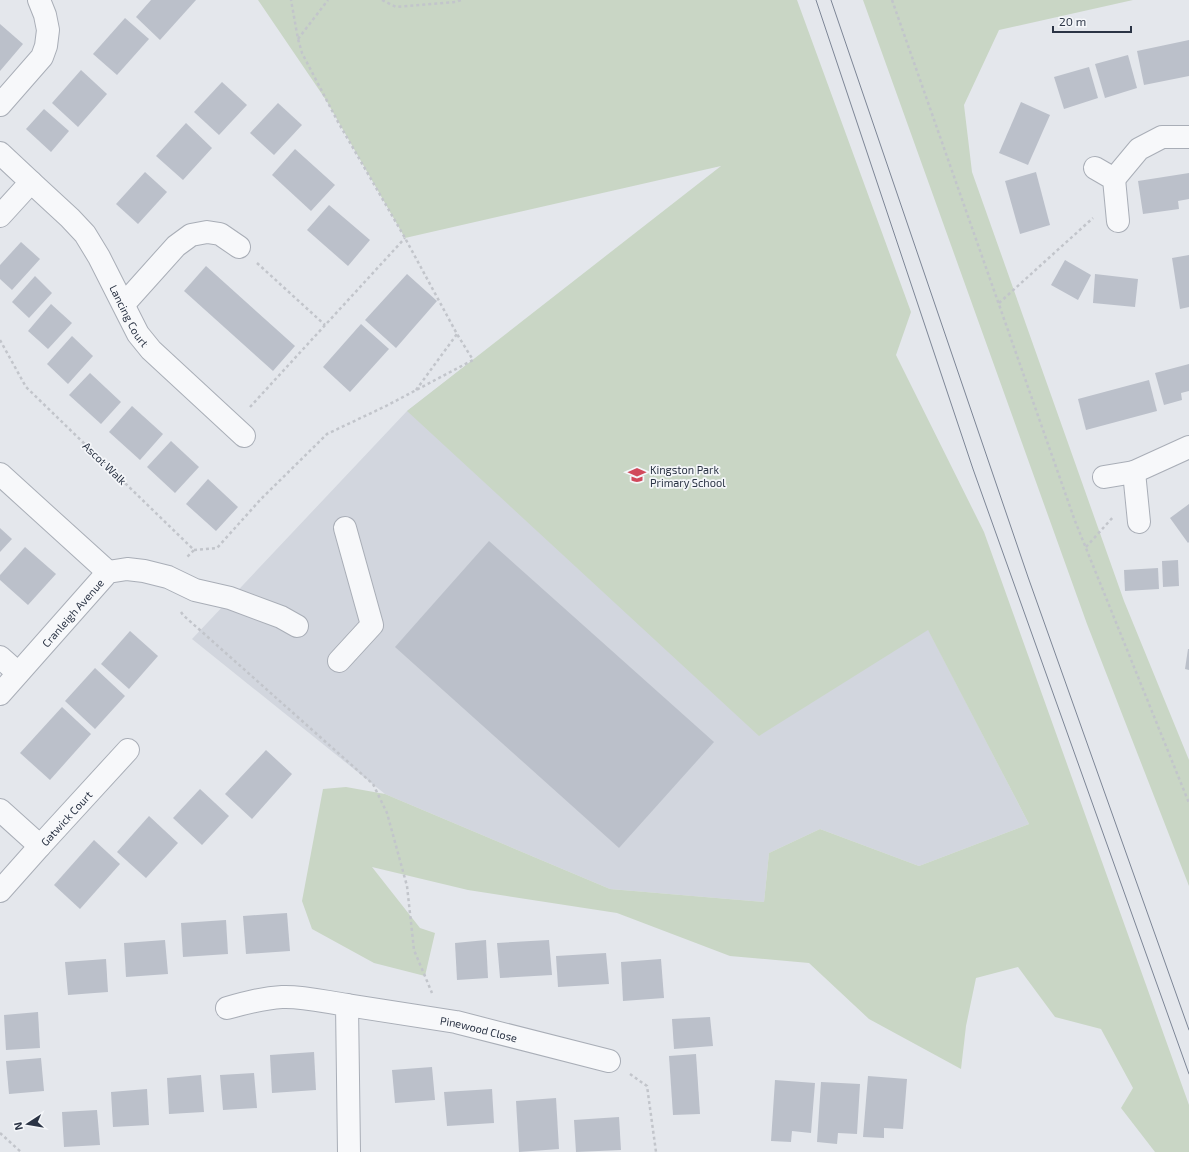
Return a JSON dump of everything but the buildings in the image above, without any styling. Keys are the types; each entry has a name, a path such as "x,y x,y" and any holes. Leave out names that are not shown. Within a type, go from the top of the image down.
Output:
{"street":[{"path":"0,105 42,57 46,46 48,30 39,0"},
{"path":"1118,221 1115,188 1139,149 1162,137 1189,137"},
{"name":"Lancing Court","path":"0,153 70,218 85,234 124,304 130,320 138,334 151,350 239,430"},
{"path":"1095,168 1115,188"},
{"path":"0,216 31,182"},
{"path":"124,304 176,246 191,235 206,232 220,234 239,247"},
{"path":"1104,476 1135,482 1189,447"},
{"path":"0,474 108,572"},
{"path":"1135,482 1140,522"},
{"path":"339,661 372,625 345,528"},
{"name":"Cranleigh Avenue","path":"0,694 108,572 127,569 144,571 168,577 195,590 230,598 281,617 297,626"},
{"path":"0,657 18,673"},
{"name":"Gatwick Court","path":"0,810 40,846 128,750"},
{"path":"0,891 40,846"},
{"name":"Pinewood Close","path":"227,1008 253,1001 282,997 307,998 456,1022 609,1060"},
{"path":"347,1005 349,1152"}],"path":[{"path":"291,0 302,53 326,100 473,360 327,434 261,499 217,548 194,550 168,577 183,615 373,784 387,814 407,886 414,950 432,992 456,1022"},
{"path":"298,39 328,0"},
{"path":"382,0 396,7 456,2 461,0"},
{"path":"892,0 1073,514 1189,803"},
{"path":"999,303 1115,188"},
{"path":"239,430 325,325 405,238"},
{"path":"239,247 325,325"},
{"path":"416,390 457,334"},
{"name":"Ascot Walk","path":"0,340 26,387 194,550"},
{"path":"1086,547 1135,482"},
{"path":"609,1060 647,1086 656,1152"},
{"path":"0,1133 21,1152"}],"shaded area":[{"name":"Kingston Park Primary School","path":"473,360 902,579 1029,824 919,866 820,829 769,853 764,902 610,889 385,794 192,639 407,411"}],"green space":[{"path":"258,0 797,0 911,312 896,355 984,532 1189,1105 1189,1152 1155,1152 1121,1108 1133,1088 1101,1029 1055,1017 1018,967 976,978 966,1026 961,1069 869,1019 809,963 730,956 617,913 468,890 372,867 420,928 435,933 425,976 374,963 312,929 302,901 323,789 346,787 385,794 610,889 764,902 769,853 820,829 919,866 1029,824 928,630 759,736 407,411 721,166 405,238 326,100"},
{"path":"863,0 1133,0 999,30 964,105 972,172 1124,601 1189,760 1189,886 1087,624"}],"tram line":[{"path":"816,0 973,469 1189,1074"},
{"path":"831,0 1028,577 1189,1030"}],"place":[{"name":"Kingston Park Primary School","path":"637,475"}]}
